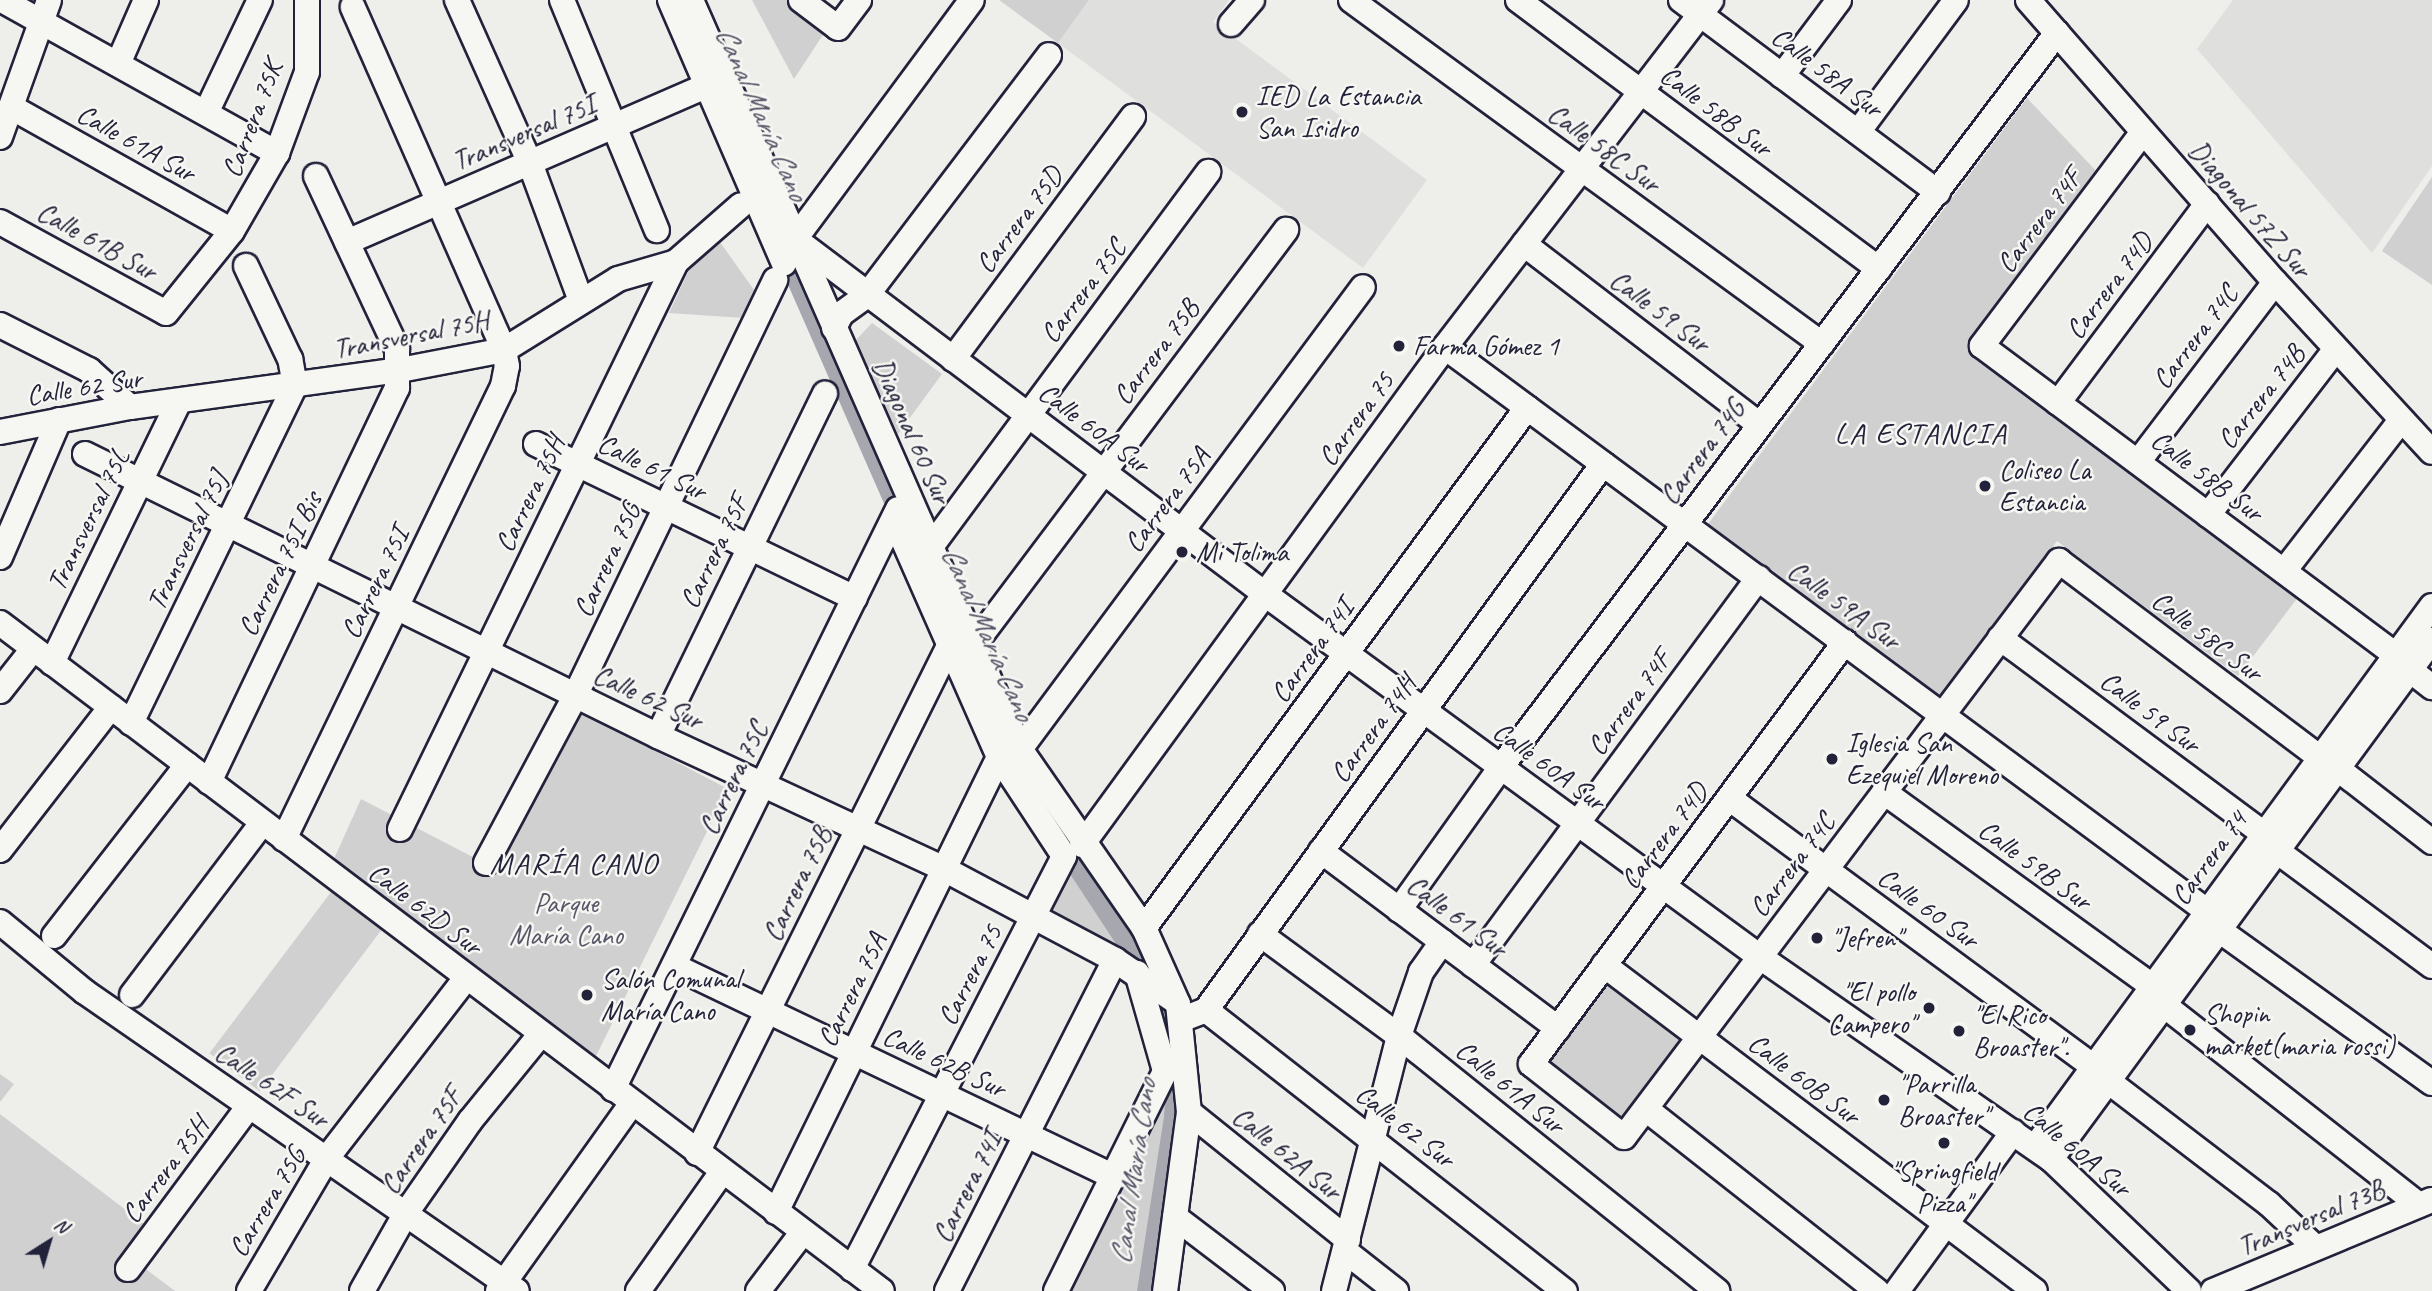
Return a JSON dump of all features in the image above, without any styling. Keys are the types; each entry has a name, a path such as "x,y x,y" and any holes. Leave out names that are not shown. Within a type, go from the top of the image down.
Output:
{"street":[{"path":"2,0 45,11 118,64 277,153"},
{"path":"118,64 146,0"},
{"path":"206,113 260,0"},
{"name":"Carrera 75K","path":"166,313 232,231 277,153 307,72 307,0"},
{"path":"457,0 530,163 581,301"},
{"path":"562,0 617,125 657,230"},
{"name":"Diagonal 60 Sur","path":"670,0 716,82 796,239 930,548 962,644 1009,753 1073,851 1144,928 1180,1011 1189,1112 1165,1291"},
{"name":"Diagonal 60 Sur","path":"691,0 779,271"},
{"path":"801,0 838,28 859,0"},
{"path":"796,239 972,0"},
{"path":"1231,24 1252,0"},
{"name":"Calle 58C Sur","path":"1351,0 1822,344"},
{"name":"Calle 58B Sur","path":"1518,0 1879,269"},
{"path":"1782,76 1839,0"},
{"path":"1858,132 1956,0"},
{"name":"Diagonal 57Z Sur","path":"2028,0 2335,350 2432,452"},
{"name":"Carrera 75","path":"852,1269 1034,916 1073,851 1445,347 1641,91 1697,5"},
{"name":"Calle 58A Sur","path":"1697,5 1782,76 1938,192"},
{"path":"354,6 436,203 503,350"},
{"path":"0,137 45,11"},
{"name":"Carrera 74G","path":"1399,910 1500,767 2057,33"},
{"path":"834,328 849,305 867,295 1049,55"},
{"name":"Transversal 75I","path":"347,242 716,82"},
{"name":"Calle 61A Sur","path":"11,107 232,231"},
{"name":"Carrera 75D","path":"953,359 1133,117"},
{"name":"Carrera 74F","path":"1982,346 2143,132"},
{"name":"Carrera 75C","path":"930,548 1209,172"},
{"path":"316,176 397,349 400,370"},
{"name":"Carrera 74D","path":"2058,403 2207,204"},
{"name":"Carrera 75H","path":"400,829 676,262 741,205"},
{"name":"Calle 61B Sur","path":"0,222 166,313"},
{"name":"Carrera 75B","path":"697,1153 859,827 962,644 1103,472 1286,230"},
{"name":"Calle 60A Sur","path":"796,239 1181,531 1500,767 1760,957 2043,1153 2189,1291"},
{"name":"Calle 59 Sur","path":"1524,244 1760,425"},
{"name":"Transversal 75H","path":"178,403 400,370 503,350 635,271 676,262"},
{"path":"246,266 290,359 295,386"},
{"name":"Carrera 75G","path":"486,863 575,696 779,271"},
{"name":"Carrera 74C","path":"2138,462 2275,282"},
{"name":"Carrera 75A","path":"776,1212 944,869 1009,753 1181,531 1363,286"},
{"path":"0,325 89,370 130,407"},
{"name":"Calle 58B Sur","path":"1982,346 2284,571 2432,687"},
{"name":"Calle 59A Sur","path":"1445,347 2432,1083"},
{"name":"Carrera 75I","path":"284,839 503,386 507,366 503,350"},
{"name":"Carrera 74B","path":"2208,514 2335,350"},
{"name":"Carrera 75I Bis","path":"209,782 397,388 400,370"},
{"name":"Transversal 75J","path":"131,723 295,386"},
{"name":"Carrera 75F","path":"658,736 825,394"},
{"name":"Calle 62 Sur","path":"0,432 130,407 178,403"},
{"name":"Transversal 75L","path":"0,691 43,656 140,482 178,403"},
{"name":"Carrera 74I","path":"1144,928 1527,408"},
{"path":"0,557 60,420"},
{"path":"2284,571 2401,420"},
{"name":"Calle 61 Sur","path":"536,444 855,598"},
{"name":"Calle 62 Sur","path":"85,454 575,696 944,869 1137,972 1180,1011"},
{"name":"Carrera 74H","path":"1206,1010 1602,464"},
{"name":"Carrera 75C","path":"506,1288 622,1096 674,966 906,493"},
{"name":"Diagonal 60 Sur","path":"894,519 962,644"},
{"name":"Calle 58C Sur","path":"2059,561 2432,842"},
{"name":"Carrera 74C","path":"1624,1137 2059,561"},
{"name":"Carrera 74F","path":"1474,965 1758,578"},
{"name":"Carrera 74","path":"2043,1153 2403,663 2432,606"},
{"name":"Calle 62D Sur","path":"0,623 881,1291"},
{"name":"Calle 59 Sur","path":"2000,638 2432,966"},
{"name":"Carrera 74","path":"2403,663 2432,640"},
{"name":"Carrera 74D","path":"1624,1137 1531,1065 1844,642"},
{"path":"0,850 111,708"},
{"path":"54,936 187,765"},
{"name":"Calle 59B Sur","path":"1884,792 2158,995 2425,1203"},
{"name":"Calle 60 Sur","path":"1729,798 2100,1074 2269,1204 2315,1247"},
{"path":"132,995 262,823"},
{"name":"Calle 61 Sur","path":"1321,851 1558,1028"},
{"name":"Calle 62F Sur","path":"0,922 85,992 406,1213 506,1288"},
{"name":"Calle 61A Sur","path":"1260,934 1399,1036 1717,1291"},
{"path":"1334,1291 1399,1036 1421,972 1442,942"},
{"name":"Carrera 74I","path":"947,1291 1115,960"},
{"name":"Calle 60B Sur","path":"1604,965 2035,1291"},
{"name":"Calle 62B Sur","path":"674,966 1113,1176"},
{"path":"1056,1291 1164,1071 1137,972"},
{"name":"Carrera 75G","path":"249,1291 327,1158 466,978"},
{"path":"1180,1011 1206,1010"},
{"name":"Calle 62 Sur","path":"1206,1010 1565,1291"},
{"name":"Carrera 75F","path":"362,1291 406,1213 470,1121 541,1034"},
{"name":"Carrera 75H","path":"128,1269 249,1106"},
{"path":"1646,1109 1877,1291"},
{"name":"Calle 62A Sur","path":"1189,1112 1395,1291"},
{"path":"1897,1291 2013,1132"},
{"path":"638,1291 722,1172"},
{"name":"Transversal 73B","path":"2213,1291 2425,1203"},
{"path":"1175,1217 1272,1291"},
{"path":"758,1291 803,1231"}],"shaded area":[{"name":"IED La Estancia San Isidro","path":"1089,0 1229,0 1213,22 1427,180 1363,268 1058,43"},
{"path":"2233,0 2432,0 2432,166 2372,253 2197,49"}],"green space":[{"path":"752,0 793,0 828,27 794,79"},
{"path":"999,0 1089,0 1058,43"},
{"path":"2027,98 2099,174 1969,345 2299,596 2238,676 2057,541 1940,697 1708,524"},
{"path":"2432,177 2432,285 2382,251"},
{"path":"717,238 757,294 744,318 669,313 689,270"},
{"path":"872,323 942,374 898,434 855,341"},
{"name":"Parque María Cano","path":"577,710 728,789 596,1056 333,861 361,799 494,868"},
{"path":"1073,857 1099,898 1144,966 1046,913"},
{"path":"331,892 381,930 260,1091 209,1053"},
{"path":"1607,981 1684,1039 1622,1122 1544,1064"},
{"path":"1179,1058 1175,1117 1148,1291 1070,1291"},
{"path":"0,1074 14,1084 0,1102"},
{"path":"0,1114 156,1233 135,1261 175,1291 0,1291"}],"waterway":[{"name":"Canal María Cano","path":"782,243 906,525"},
{"name":"Canal María Cano","path":"1058,835 1144,966 1179,1058 1175,1117 1148,1291"}],"place":[{"name":"IED La Estancia San Isidro","path":"1242,112"},
{"name":"Farma Gómez 1","path":"1399,346"},
{"name":"Coliseo La Estancia","path":"1985,486"},
{"name":"Mi Tolima","path":"1182,552"},
{"name":"Iglesia San Ezequiel Moreno","path":"1832,759"},
{"name":"\"Jefren\"","path":"1817,938"},
{"name":"Salón Comunal María Cano","path":"587,995"},
{"name":"\"El pollo Campero\"","path":"1929,1008"},
{"name":"Shopin market(maria rossi)","path":"2190,1030"},
{"name":"\"El Rico Broaster\".","path":"1959,1031"},
{"name":"\"Parrilla Broaster\"","path":"1884,1100"},
{"name":"\"Springfield Pizza\"","path":"1944,1143"}],"district":[{"name":"LA ESTANCIA","path":"1921,433"},
{"name":"MARÍA CANO","path":"574,863"}]}
